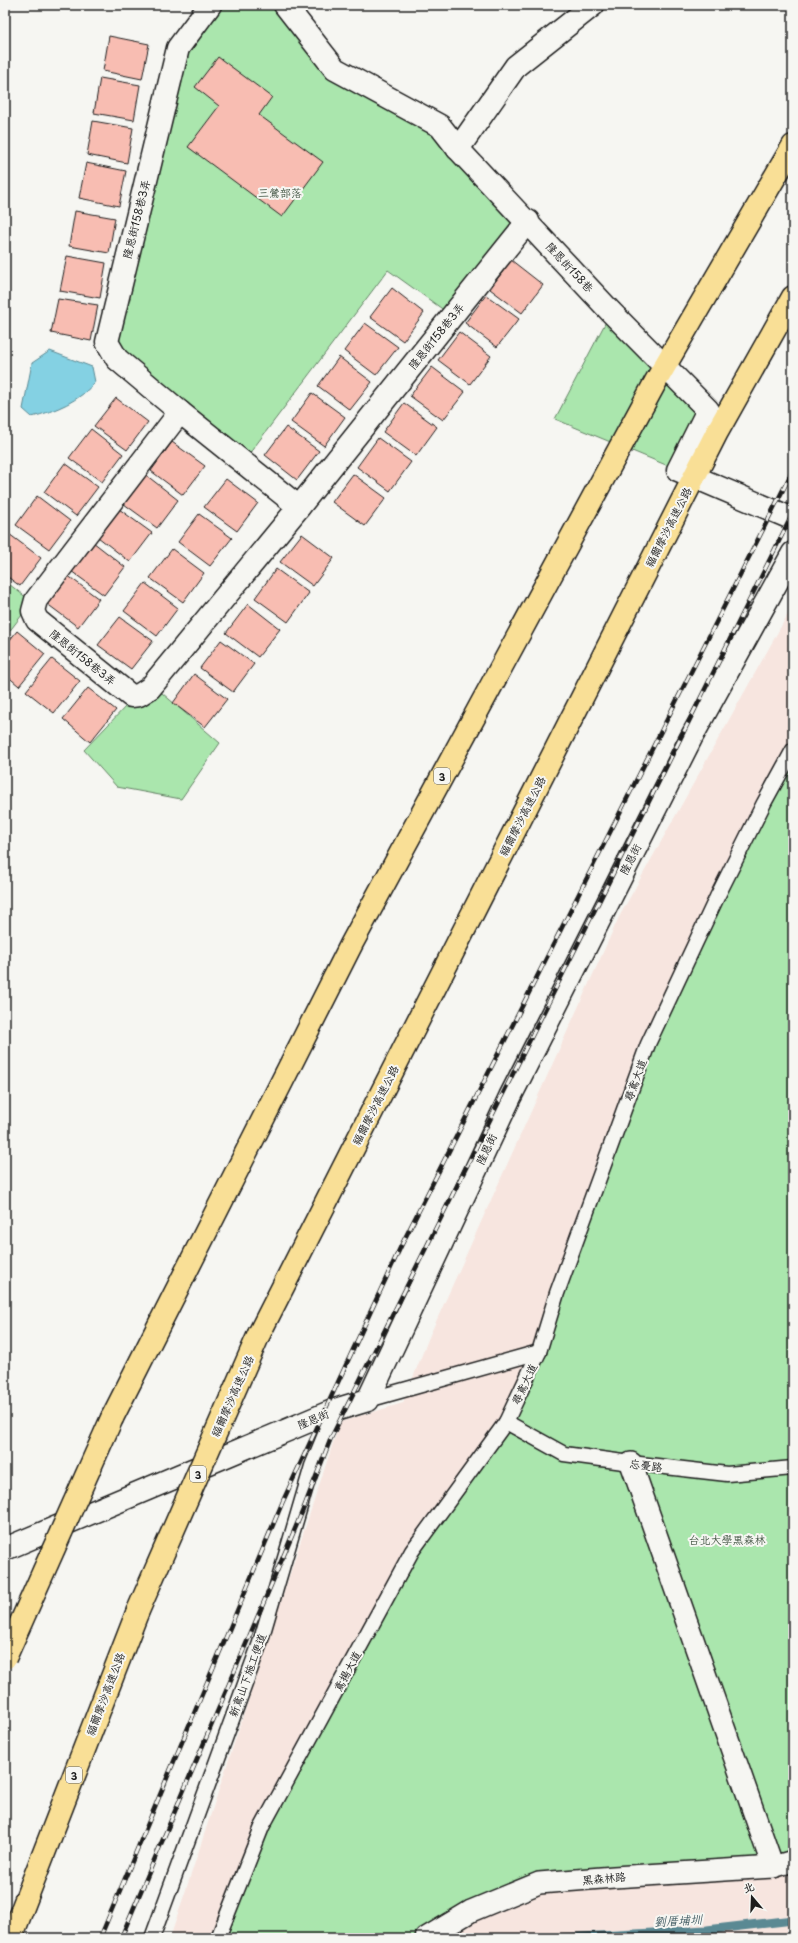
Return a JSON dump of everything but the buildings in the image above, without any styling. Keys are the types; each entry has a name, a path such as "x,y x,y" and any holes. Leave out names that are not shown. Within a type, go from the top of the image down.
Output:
{"highway":[{"name":"3","path":"5,1658 112,1418 349,949 665,366 793,146"},
{"name":"福爾摩沙高速公路","path":"11,1938 137,1613 259,1334 694,477 734,400 793,298"}],"street":[{"name":"隆恩街158巷3弄","path":"210,5 178,48 107,342 117,359 180,412 299,507"},
{"name":"隆恩街158巷","path":"285,5 335,69 440,126 458,149 528,221 611,312 708,410 678,470 793,519"},
{"path":"458,149 516,66 593,5"},
{"name":"隆恩街158巷3弄","path":"180,412 36,600 33,611 37,620 131,696 139,695 150,688 299,507 528,221"},
{"name":"隆恩街","path":"5,1549 335,1410 368,1400 510,1097 691,738 793,553"},
{"path":"631,1463 773,1867"},
{"name":"黑森林路","path":"426,1938 471,1911 538,1884 614,1877 773,1867 793,1861"}],"lane":[{"name":"尋鳶大道","path":"506,1422 539,1352 557,1294 648,1044 717,897 793,750"},
{"path":"368,1400 539,1352"},
{"name":"新鳶山下施工便道","path":"152,1938 260,1643 312,1466 335,1410"},
{"name":"忘憂路","path":"506,1422 564,1454 727,1474 793,1468"},
{"name":"鳶揚大道","path":"218,1938 262,1828 412,1551 506,1422"}],"shaded area":[{"path":"793,605 793,1938 170,1938 340,1422 403,1403 429,1337 619,917"}],"green space":[{"name":"三鶯部落","path":"210,5 285,5 335,69 440,126 528,221 452,316 388,270 243,462 107,342 178,48"},
{"path":"611,312 708,410 678,470 555,419"},
{"path":"5,581 32,602 5,637"},
{"path":"162,693 220,743 181,799 117,787 84,750 128,704"},
{"name":"台北大學黒森林","path":"793,750 793,1861 539,1883 426,1938 218,1938 262,1827 412,1551 507,1422 648,1044"}],"water":[{"path":"50,351 92,367 95,382 75,400 49,412 32,417 23,409 32,363"}],"waterway":[{"name":"劉厝埔圳","path":"563,1938 707,1930 793,1920"}],"railway":[{"path":"100,1938 283,1501 401,1246 793,470"},
{"path":"121,1938 303,1510 331,1438 793,513"}]}
